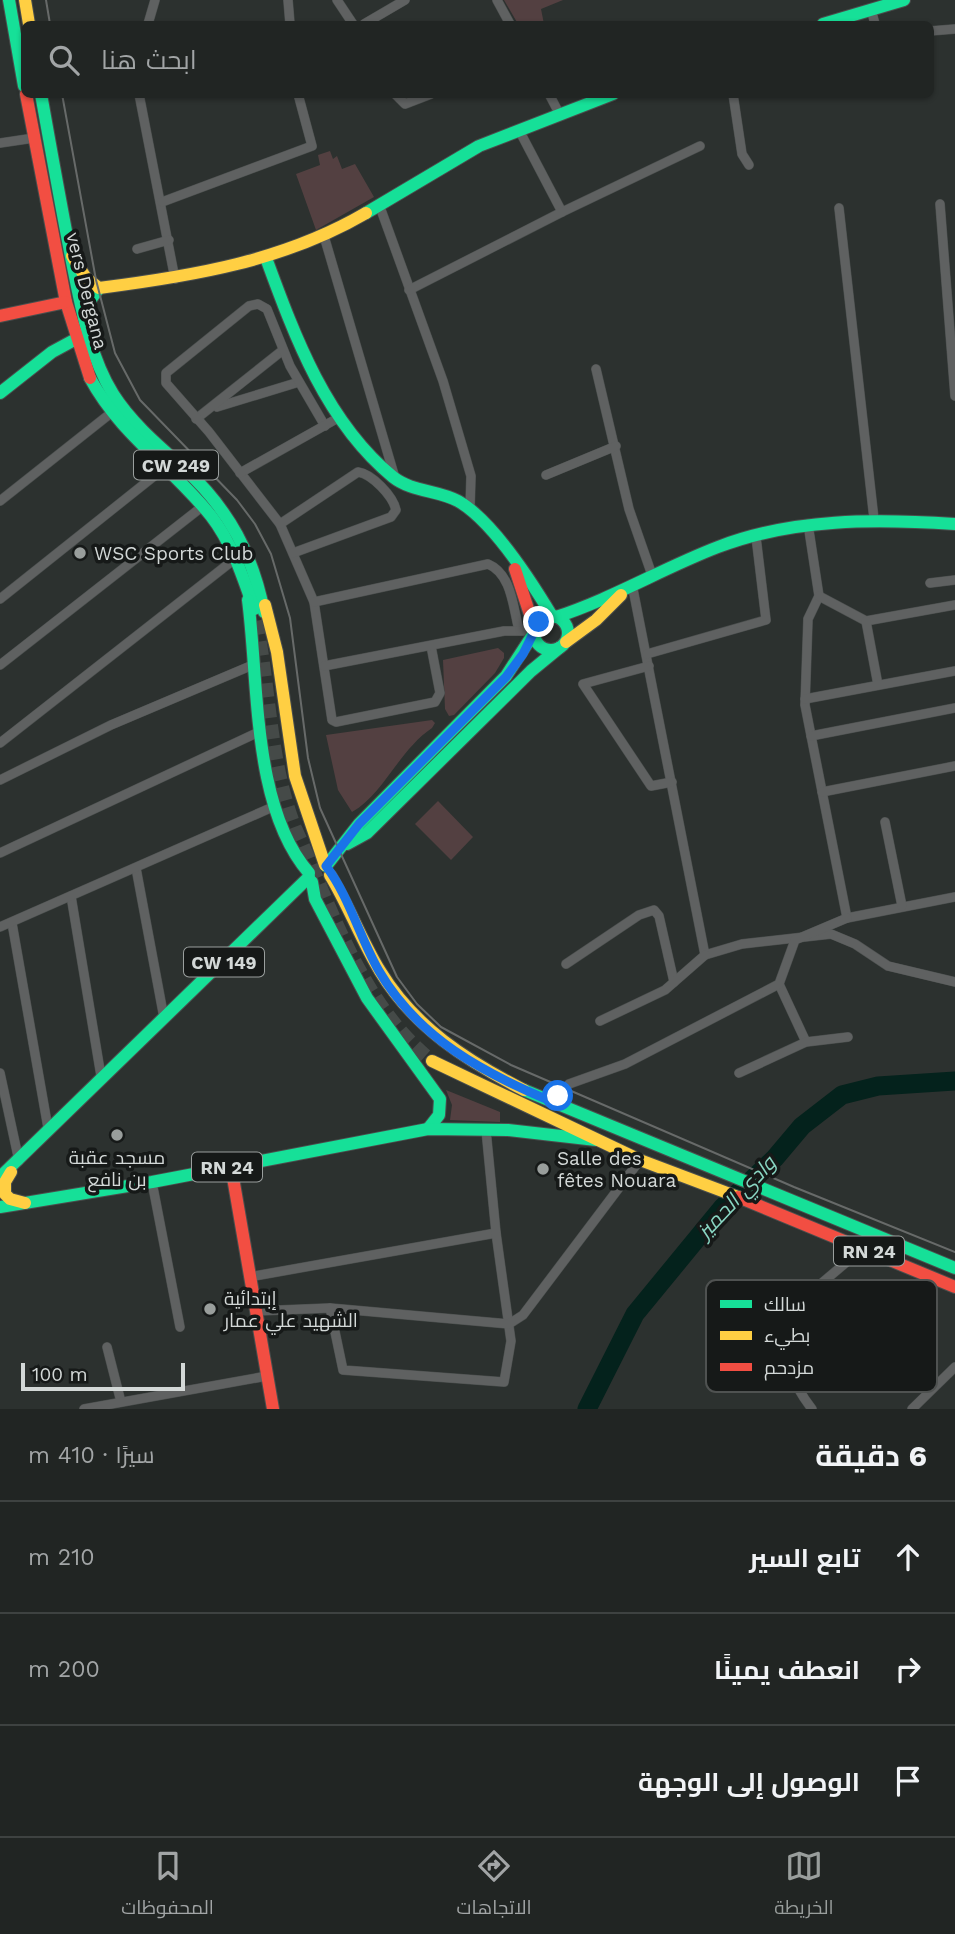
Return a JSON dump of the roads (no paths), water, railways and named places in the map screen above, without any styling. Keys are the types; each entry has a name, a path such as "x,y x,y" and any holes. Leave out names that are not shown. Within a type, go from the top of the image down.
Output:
{"main road":[{"path":"9,0 20,41"},
{"path":"25,0 28,21"},
{"path":"833,21 904,0"},
{"name":"vers Dergana","path":"27,98 66,302 76,339 96,390 111,413 163,469 203,506 252,580 259,610"},
{"name":"CW 249","path":"42,98 84,317 111,392 147,437 212,496 244,545 252,580"},
{"path":"70,252 86,278 99,288 176,279 266,258 324,236 380,207 478,147 602,98"},
{"path":"266,258 293,336 338,418 395,480 451,498 471,508 534,586 554,617 567,627 563,645 545,649 537,642 510,559"},
{"path":"84,317 89,302 99,288"},
{"path":"0,316 66,302"},
{"path":"0,393 52,352 76,339"},
{"name":"CW 149","path":"310,878 322,885 327,869 346,844 367,833 390,802 423,769 531,671 596,620 632,584 720,545 808,524 874,519 955,524"},
{"path":"252,580 261,732 275,806 296,859 310,878 315,899 289,900 296,859"},
{"path":"252,580 277,652 295,776 327,869"},
{"path":"423,769 506,677 539,622 588,607 632,584"},
{"path":"296,859 304,860 316,856 320,846"},
{"name":"CW 149","path":"19,1161 48,1128 289,900 310,878 313,865 327,869"},
{"name":"RN 24","path":"327,869 380,972 414,1018 431,1034 477,1065 553,1102 955,1268"},
{"name":"RN 24","path":"315,899 367,998 440,1099 439,1115 428,1129"},
{"path":"326,920 328,913 337,908 344,907 350,913"},
{"name":"RN 24","path":"403,1048 429,1069 468,1089 640,1160 697,1179 955,1287"},
{"path":"596,1140 432,1056 517,1093 599,1120"},
{"name":"RN 24","path":"0,1207 152,1182 428,1129 486,1130 596,1140"},
{"path":"19,1161 2,1183 5,1194 10,1199 26,1204"},
{"path":"231,1166 273,1409"}],"street":[{"path":"149,21 155,0"},
{"path":"288,0 290,21"},
{"path":"337,0 351,21"},
{"path":"370,21 405,0"},
{"path":"497,0 508,21"},
{"path":"871,9 874,21"},
{"path":"934,31 955,29"},
{"path":"140,98 176,279"},
{"path":"162,202 312,146 299,98"},
{"path":"399,98 405,104 421,98"},
{"path":"551,98 559,113"},
{"path":"734,98 742,154 749,165"},
{"path":"519,130 562,212"},
{"path":"0,143 34,138"},
{"path":"410,290 562,212 700,146"},
{"path":"940,204 955,396"},
{"path":"380,207 443,381 471,476 471,508"},
{"path":"839,208 874,519"},
{"path":"324,236 395,480"},
{"path":"137,249 169,240"},
{"path":"325,426 299,382 267,309 253,304 168,369 164,376 166,383 280,524 314,602 334,721 431,705 440,692 431,646"},
{"path":"196,419 283,349"},
{"path":"596,369 629,509 652,575"},
{"path":"210,409 299,382"},
{"path":"0,501 111,413"},
{"path":"240,473 338,418"},
{"path":"546,475 616,446"},
{"path":"0,599 163,469"},
{"path":"280,524 358,472 366,474 394,502 396,510 391,517 293,552"},
{"path":"0,665 203,506"},
{"path":"808,524 819,596 808,619 805,699 847,918"},
{"path":"647,654 766,620 756,537"},
{"path":"0,743 236,558"},
{"path":"314,602 488,564 495,567 505,579 519,630"},
{"path":"930,583 955,580"},
{"path":"632,584 672,782 685,867 705,955"},
{"path":"819,596 866,621 955,605"},
{"path":"866,621 878,685"},
{"path":"324,666 519,630 535,631"},
{"path":"0,780 111,725 255,664"},
{"path":"649,666 583,684 651,786 672,782"},
{"path":"805,699 955,671"},
{"path":"811,736 955,708"},
{"path":"0,853 261,732"},
{"path":"822,792 955,766"},
{"path":"0,927 275,806"},
{"path":"885,822 902,906"},
{"path":"136,868 164,1018"},
{"path":"71,895 102,1076"},
{"path":"553,1102 569,1084 625,1064 779,984 796,940 847,918 955,897"},
{"path":"566,964 639,915 654,910 659,916 674,982"},
{"path":"12,923 48,1128"},
{"path":"600,1021 631,1009 674,982 705,955 742,944 831,934 855,944 888,966 955,982"},
{"path":"779,984 806,1042"},
{"path":"739,1073 806,1042 848,1037"},
{"path":"0,1073 3,1112 19,1161"},
{"path":"330,1308 343,1370 504,1382 511,1341 496,1233 486,1130"},
{"path":"256,1311 330,1308 509,1324 523,1315 640,1160"},
{"path":"152,1182 180,1327"},
{"path":"249,1277 496,1233"},
{"path":"825,1280 862,1249"},
{"path":"107,1347 121,1402"},
{"path":"937,1385 955,1367"},
{"path":"84,1409 267,1376"},
{"path":"799,1392 813,1409"},
{"path":"912,1409 929,1392"}],"waterway":[{"name":"وادي الحميز","path":"587,1409 635,1314 722,1208 775,1158 802,1126 842,1095 878,1086 955,1081"}],"tunnel":[{"path":"256,621 275,752 286,803 295,828 335,922 367,983 407,1038 432,1061"}],"tram line":[{"path":"46,0 50,21"},
{"path":"63,98 96,280 115,353 140,400 237,500 255,524 271,554 290,618 308,758 320,808 397,977 417,1004 441,1027 511,1065 794,1187 955,1252"}],"place":[{"name":"WSC Sports Club","path":"80,553"},
{"name":"مسجد عقبة بن نافع","path":"117,1135"},
{"name":"Salle des fêtes Nouara","path":"543,1169"},
{"name":"إبتدائية الشهيد علي عمار","path":"210,1309"}]}
